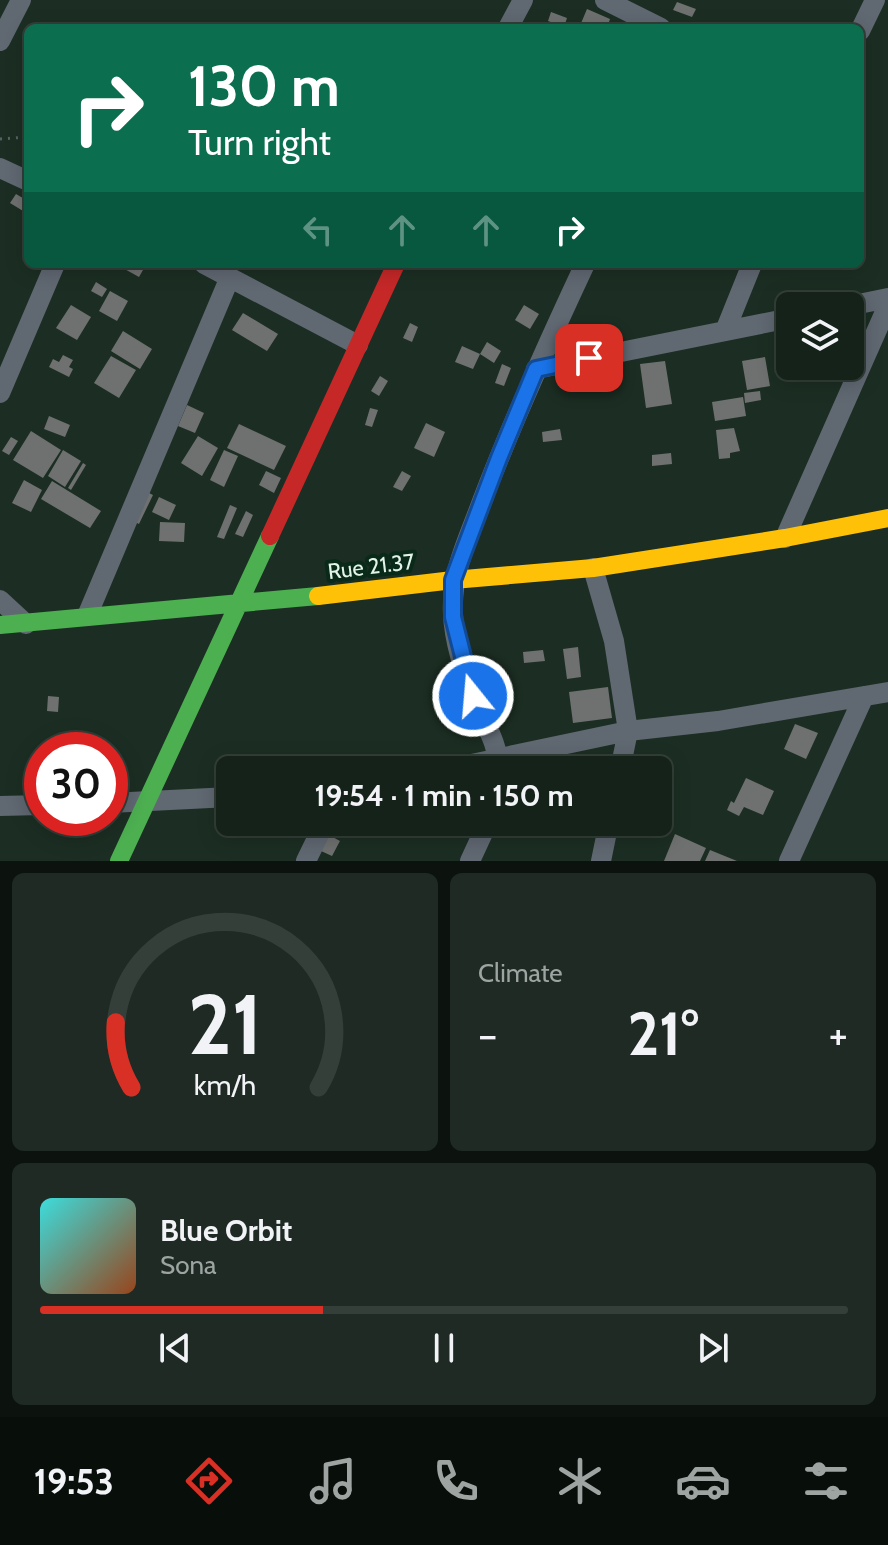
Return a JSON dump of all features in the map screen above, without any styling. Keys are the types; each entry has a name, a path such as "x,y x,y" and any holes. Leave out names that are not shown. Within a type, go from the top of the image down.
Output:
{"street":[{"path":"510,24 523,0"},
{"path":"605,0 653,24"},
{"path":"863,24 875,0"},
{"path":"0,41 11,9"},
{"path":"0,168 24,179"},
{"path":"0,393 7,359 53,268"},
{"path":"212,268 358,345"},
{"path":"119,861 394,268"},
{"path":"495,756 461,655 453,617 453,580 536,369 583,268"},
{"path":"725,331 750,268"},
{"path":"87,616 230,277"},
{"path":"864,303 888,298"},
{"path":"785,538 888,305"},
{"path":"536,369 776,321"},
{"name":"Rue 21.37","path":"0,625 238,605 453,580 593,568 785,538 888,518"},
{"path":"593,568 614,641 628,731 623,756"},
{"path":"0,600 26,624"},
{"path":"530,756 628,731 718,721 888,692"},
{"path":"789,861 864,696"},
{"path":"128,802 216,798"},
{"path":"0,806 24,805"},
{"path":"306,861 318,836"},
{"path":"470,861 482,836"},
{"path":"601,861 606,836"}],"path":[{"path":"0,139 24,137"}],"building":[{"path":"677,2 696,9 692,17 673,10"},
{"path":"587,9 610,19 608,24 581,24"},
{"path":"551,12 567,18 565,24 548,21"},
{"path":"16,194 24,199 24,212 10,203"},
{"path":"123,268 143,270 139,277"},
{"path":"96,282 107,289 102,297 91,291"},
{"path":"110,291 128,301 117,321 99,311"},
{"path":"71,305 91,317 77,340 56,328"},
{"path":"524,305 539,314 530,329 515,320"},
{"path":"243,313 278,334 267,351 232,330"},
{"path":"410,323 418,327 412,342 403,338"},
{"path":"123,331 152,349 140,369 111,351"},
{"path":"487,342 501,351 494,363 480,354"},
{"path":"462,346 480,354 473,369 455,362"},
{"path":"63,355 73,360 69,377 49,367 53,359 59,362"},
{"path":"111,356 136,370 119,398 94,383"},
{"path":"765,357 770,386 747,390 742,361"},
{"path":"665,361 672,404 646,408 640,364"},
{"path":"502,364 511,368 504,386 495,383"},
{"path":"380,376 388,381 379,396 371,391"},
{"path":"760,391 761,400 745,403 744,393"},
{"path":"743,397 746,416 715,421 712,402"},
{"path":"187,405 204,413 195,433 178,426"},
{"path":"370,408 378,410 372,427 365,425"},
{"path":"49,416 70,425 65,437 44,429"},
{"path":"426,423 445,432 434,457 414,448"},
{"path":"239,424 286,446 274,470 227,448"},
{"path":"734,428 740,451 730,453 730,458 719,459 716,430"},
{"path":"560,429 562,440 543,442 542,432"},
{"path":"31,431 61,450 43,478 13,460"},
{"path":"198,436 218,448 202,476 181,463"},
{"path":"11,437 18,441 9,455 2,451"},
{"path":"63,450 81,461 65,487 48,476"},
{"path":"224,450 238,456 224,487 210,480"},
{"path":"671,453 672,464 652,466 652,455"},
{"path":"83,463 86,465 71,490 68,488"},
{"path":"266,471 281,478 274,493 259,485"},
{"path":"402,471 411,476 402,491 393,487"},
{"path":"24,480 42,490 31,512 12,503"},
{"path":"52,481 101,511 90,528 41,499"},
{"path":"143,490 153,495 139,524 129,519"},
{"path":"159,497 176,505 169,520 152,512"},
{"path":"230,505 237,508 224,539 217,537"},
{"path":"246,511 253,515 243,537 235,534"},
{"path":"160,522 185,523 184,542 159,541"},
{"path":"578,647 581,677 567,679 563,649"},
{"path":"543,650 545,661 524,663 523,652"},
{"path":"608,687 612,718 573,723 569,692"},
{"path":"48,696 59,697 58,712 47,711"},
{"path":"795,724 818,733 806,759 784,749"},
{"path":"746,778 774,791 763,815 744,807 739,816 727,810 731,801 734,803"},
{"path":"675,834 706,848 700,861 664,861"},
{"path":"328,836 340,841 332,856 321,851"},
{"path":"710,850 737,861 705,861"}],"traffic: fast":[{"path":"119,861 270,536"},
{"path":"0,625 318,596"}],"traffic: slow":[{"path":"318,596 593,568 785,538 888,518"}],"traffic: jam":[{"path":"270,536 394,268"}],"route":[{"path":"473,696 453,617 453,580 536,369 589,358"}]}
